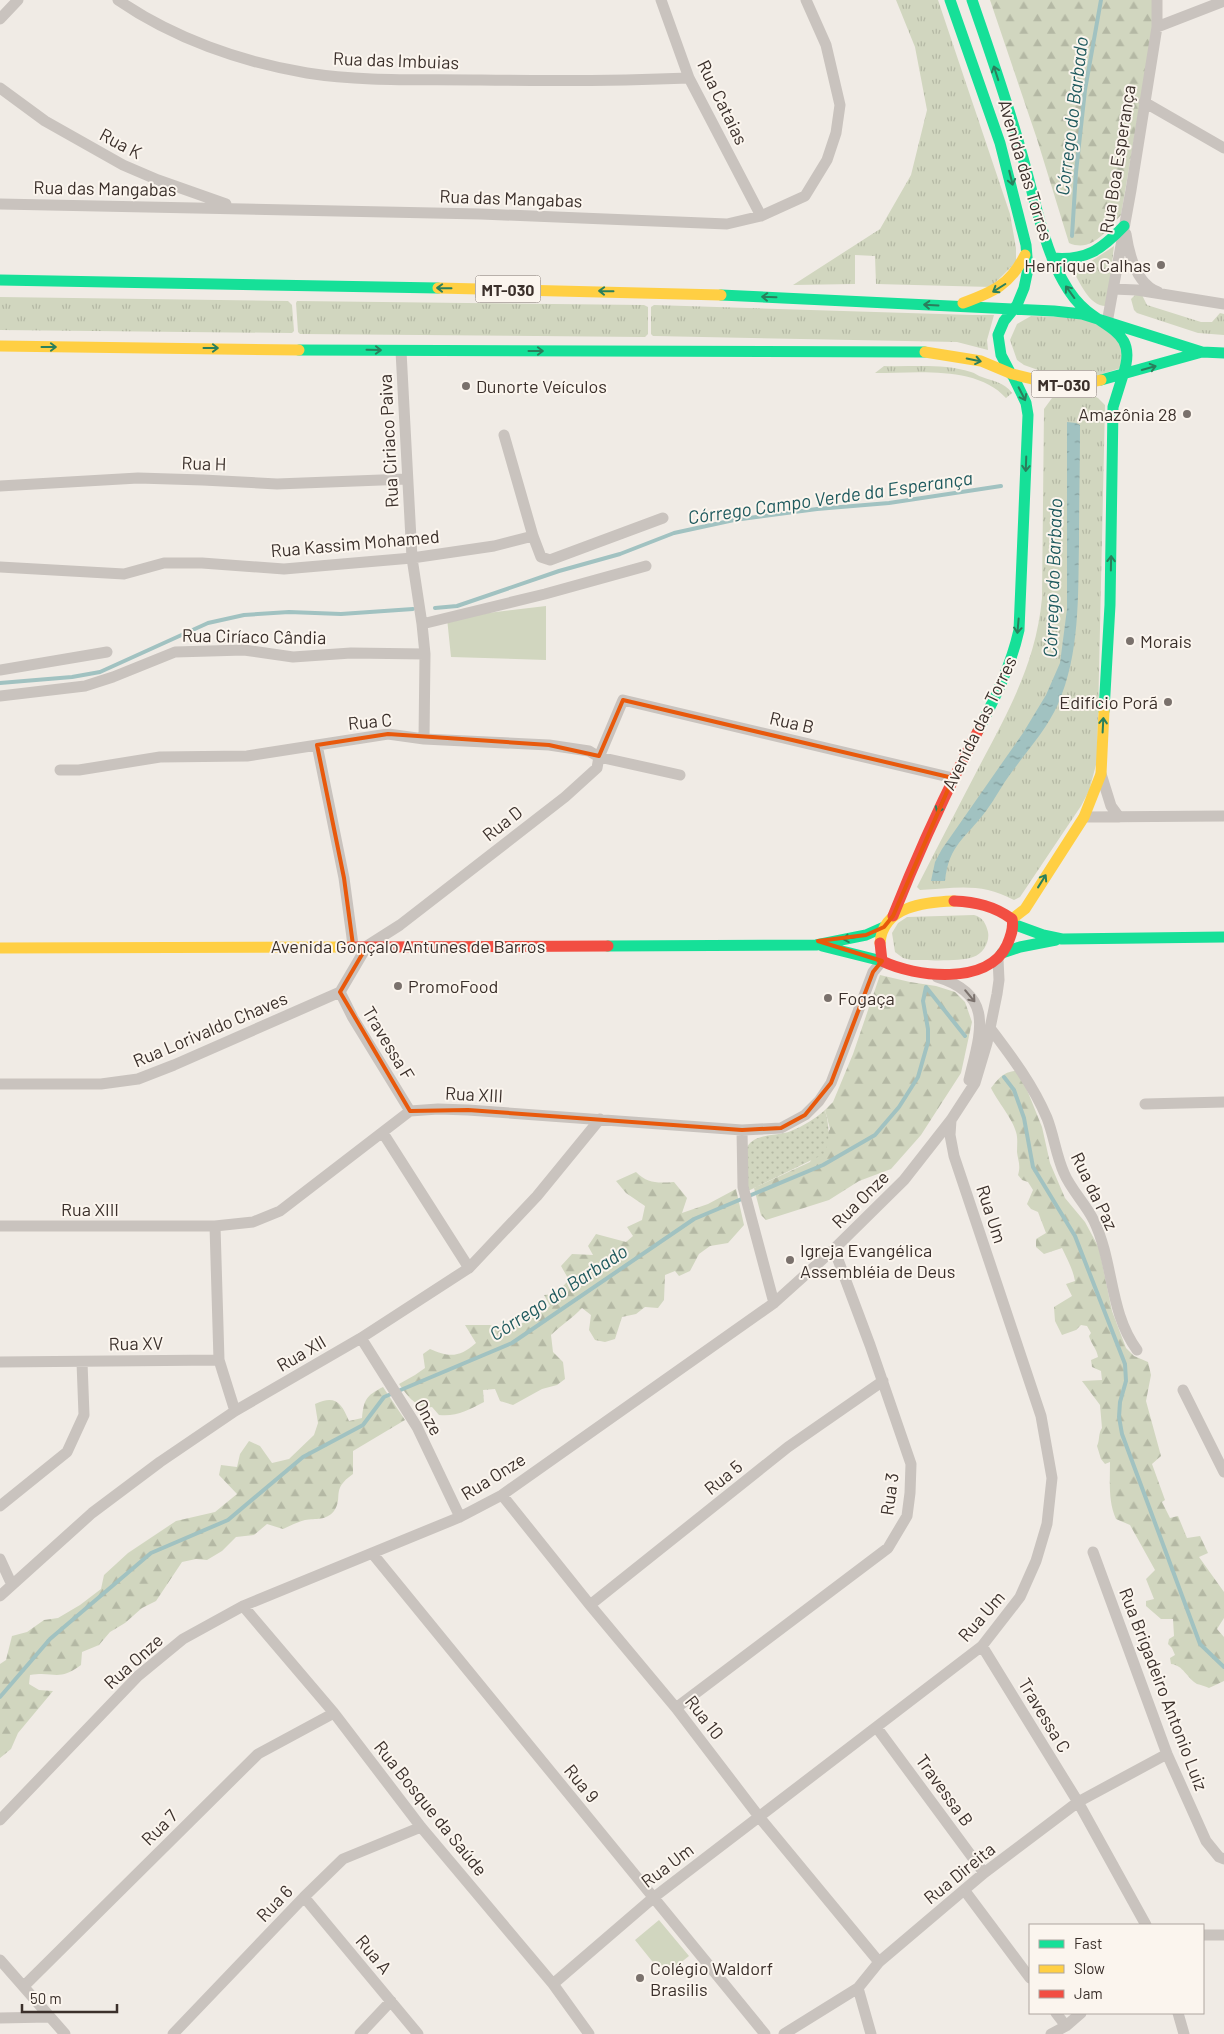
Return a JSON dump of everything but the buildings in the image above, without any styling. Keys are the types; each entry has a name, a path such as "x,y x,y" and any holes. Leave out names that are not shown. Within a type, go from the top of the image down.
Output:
{"main road":[{"name":"Avenida das Torres","path":"893,916 918,853 953,778 1000,688 1013,656 1019,630 1028,415 1026,402 1012,374 1002,361 998,346 999,333 1003,322 1015,309 1025,283 1028,264 1026,237 1005,157 950,0"},
{"name":"Avenida das Torres","path":"972,0 1017,136 1052,258 1060,277 1075,298 1086,310 1107,323"},
{"path":"1052,258 1075,260 1091,255 1105,246 1124,226"},
{"path":"954,306 1002,287 1013,277 1027,250"},
{"name":"MT-030","path":"0,280 648,292 1054,310 1082,314 1202,352 1224,353"},
{"path":"1000,956 1008,942 1013,921 1025,908 1084,817 1100,774 1110,605 1113,407 1128,364 1128,350 1125,343 1107,323"},
{"name":"MT-030","path":"0,346 401,351 926,352 981,361 1012,374 1049,383 1068,384 1088,383 1123,375 1202,352"},
{"name":"Avenida Gonçalo Antunes de Barros","path":"0,948 353,945 816,945 866,936 884,927 893,916 917,905 954,901 993,906 1013,921 1043,936 1062,939 1224,937"},
{"name":"Avenida Gonçalo Antunes de Barros","path":"882,961 879,949 884,927"},
{"name":"Avenida Gonçalo Antunes de Barros","path":"816,945 882,961 889,966 908,972 928,974 970,971 1020,947 1062,939"}],"street":[{"path":"0,19 18,0"},
{"name":"Rua das Imbuias","path":"118,0 159,25 212,47 271,65 308,73 385,79 609,82 689,78"},
{"name":"Rua Cataias","path":"661,0 689,78 761,216"},
{"name":"Rua das Mangabas","path":"0,204 482,214 727,224 761,216 805,196 827,160 836,133 840,105 826,45 806,0"},
{"name":"Rua Boa Esperança","path":"1107,323 1157,28 1157,0"},
{"path":"1157,28 1224,1"},
{"name":"Rua K","path":"0,88 45,121 123,165 158,180 237,208"},
{"path":"1144,102 1224,148"},
{"path":"1124,226 1130,257 1140,276 1154,290 1167,295"},
{"path":"1113,289 1137,290 1224,304"},
{"name":"Rua Ciriaco Paiva","path":"401,351 412,558 425,654 424,739"},
{"path":"504,435 533,536 541,557 550,560 663,518"},
{"name":"Rua H","path":"0,486 138,478 277,484 407,479"},
{"name":"Rua Kassim Mohamed","path":"0,567 124,574 164,564 202,563 284,570 412,558 494,546 533,536"},
{"path":"422,624 544,594 646,566"},
{"name":"Rua Ciríaco Cândia","path":"0,696 85,686 175,652 244,650 293,657 351,654 425,654"},
{"path":"0,670 107,652"},
{"name":"Rua B","path":"623,700 953,778"},
{"name":"Rua D","path":"367,946 400,925 565,797 597,768 599,758 623,700"},
{"name":"Rua C","path":"60,770 79,770 160,757 247,756 388,734 424,739 549,745 589,751 599,758 680,775"},
{"path":"316,745 344,878 353,945"},
{"path":"1100,774 1111,806 1118,817"},
{"path":"1084,817 1224,816"},
{"path":"340,992 367,946"},
{"name":"Rua Onze","path":"0,1820 138,1676 182,1639 243,1606 460,1517 502,1495 774,1303 834,1249 904,1180 965,1099 975,1083 990,1028 999,980 1000,956"},
{"name":"Rua XIII","path":"0,1226 215,1226 253,1222 280,1211 410,1111 438,1109 742,1130 781,1128 805,1115 819,1101 835,1074 873,972 882,961"},
{"name":"Rua Onze","path":"928,974 958,984 971,997 978,1011 980,1029 965,1099"},
{"name":"Rua Lorivaldo Chaves","path":"0,1084 100,1084 138,1079 183,1062 340,992"},
{"name":"Travessa F","path":"340,992 353,1018 410,1111"},
{"name":"Rua da Paz","path":"990,1028 1023,1071 1047,1119 1064,1174 1094,1221 1106,1260 1120,1320 1129,1339 1137,1350"},
{"path":"1145,1104 1224,1102"},
{"name":"Rua XII","path":"0,1596 92,1513 160,1462 235,1411 361,1338 470,1268 537,1196 600,1119"},
{"name":"Rua Um","path":"553,1984 653,1898 760,1818 982,1646 1020,1597 1036,1561 1047,1524 1052,1478 1041,1416 954,1156 950,1134 951,1120"},
{"path":"742,1130 744,1187 774,1303"},
{"path":"383,1133 470,1268"},
{"path":"215,1226 219,1360 235,1411"},
{"name":"Rua 3","path":"676,1708 864,1568 888,1548 907,1516 911,1464 883,1381 834,1249"},
{"name":"Onze","path":"361,1338 417,1427 460,1517"},
{"name":"Rua XV","path":"0,1362 219,1360"},
{"path":"0,1506 67,1452 84,1415 82,1362"},
{"name":"Rua 5","path":"590,1605 788,1447 883,1381"},
{"path":"1182,1390 1224,1472"},
{"name":"Rua 10","path":"502,1495 676,1708 760,1818 879,1962"},
{"name":"Rua Brigadeiro Antonio Luiz","path":"1093,1552 1167,1754 1206,1841 1219,1857 1224,1859"},
{"name":"Rua 9","path":"372,1553 765,2034"},
{"path":"0,1559 12,1585"},
{"name":"Rua Bosque da Saúde","path":"243,1606 334,1713 421,1827 553,1984 590,2034"},
{"name":"Travessa C","path":"982,1646 1078,1802 1145,1924"},
{"name":"Rua 7","path":"24,1986 258,1754 334,1713"},
{"name":"Travessa B","path":"877,1728 984,1873"},
{"name":"Rua Direita","path":"784,2034 858,1988 879,1962 984,1873 1078,1802 1167,1754"},
{"name":"Rua 6","path":"173,2034 304,1897 343,1860 421,1827"},
{"path":"965,1890 1029,1977"},
{"name":"Rua A","path":"304,1897 418,2034"},
{"path":"1204,1935 1223,1933"},
{"path":"0,1960 65,2034"},
{"path":"858,1988 871,2034"},
{"path":"360,2034 390,2001"},
{"path":"1057,2014 1066,2026"},
{"path":"1051,2034 1066,2026 1080,2014"},
{"path":"1178,2014 1184,2034"},
{"path":"0,2018 49,2017"}],"highlighted area":[{"path":"623,700 953,778 893,916 884,927 866,935 818,941 882,961 873,972 831,1083 805,1115 781,1128 742,1130 468,1110 410,1111 340,992 367,946 353,945 344,878 317,745 388,734 549,745 599,756"}],"green space":[{"path":"896,0 938,0 1010,214 1016,248 1016,262 991,287 876,284 875,256 855,255 855,284 793,285 880,229 911,175 927,110 915,47"},
{"path":"990,0 1152,0 1152,34 1121,215 1104,234 1092,243 1077,245 1069,243 1037,139"},
{"path":"1114,246 1107,306 1101,305 1090,298 1072,269 1090,262"},
{"path":"1136,294 1142,295 1147,305 1201,322 1212,322 1220,313 1224,314 1224,335 1198,333 1137,313 1134,310 1131,299"},
{"path":"0,297 288,301 292,305 294,331 292,333 0,330"},
{"path":"1137,297 1142,298 1144,305 1201,324 1224,323 1224,331 1201,330 1139,310"},
{"path":"297,301 644,305 648,307 648,334 645,337 300,334 298,332"},
{"path":"654,305 994,315 987,340 988,350 957,342 653,336 651,334 651,307"},
{"path":"1031,316 1090,318 1123,344 1121,368 1089,378 1055,376 1024,365 1017,360 1010,340 1017,324"},
{"path":"884,366 939,366 960,369 998,382 1012,393 1006,398 994,387 979,380 945,373 875,373"},
{"path":"1088,393 1098,398 1105,405 1097,761 1089,791 1020,897 1014,900 1002,894 979,888 920,890 917,887 1011,704 1028,664 1034,643 1042,598 1044,409 1052,398"},
{"path":"546,606 546,660 451,657 447,618"},
{"path":"974,915 984,921 988,936 985,947 977,955 960,960 911,960 903,958 895,952 892,933 898,923 907,917"},
{"path":"880,975 936,986 955,992 965,1002 972,1022 961,1073 921,1135 891,1169 859,1181 829,1200 766,1220 761,1215 754,1188 810,1162 830,1129 825,1110 833,1102 853,1054"},
{"path":"1015,1071 1021,1075 1042,1127 1050,1163 1065,1198 1085,1222 1099,1248 1112,1311 1126,1348 1134,1356 1148,1362 1151,1375 1146,1401 1161,1456 1152,1464 1165,1500 1162,1502 1170,1518 1178,1516 1187,1538 1200,1536 1208,1553 1199,1557 1224,1592 1224,1618 1217,1629 1224,1637 1224,1681 1209,1688 1197,1684 1182,1669 1171,1664 1170,1658 1175,1655 1168,1644 1169,1639 1174,1636 1173,1619 1161,1619 1146,1606 1146,1601 1154,1599 1146,1579 1155,1570 1130,1525 1116,1519 1113,1512 1110,1491 1110,1462 1105,1464 1101,1459 1097,1446 1102,1428 1100,1405 1082,1381 1102,1380 1101,1371 1092,1367 1091,1360 1098,1357 1090,1339 1091,1333 1087,1326 1081,1325 1076,1330 1062,1335 1055,1321 1054,1307 1072,1296 1066,1284 1075,1281 1074,1277 1062,1248 1044,1254 1036,1247 1036,1239 1046,1233 1038,1212 1031,1209 1027,1204 1033,1190 1028,1182 1022,1180 1018,1175 1017,1137 1014,1127 991,1088 1004,1074"},
{"path":"825,1110 829,1132 824,1154 748,1191 747,1147 751,1142 761,1137 791,1131 809,1122"},
{"path":"636,1172 645,1179 654,1182 674,1182 687,1198 682,1213 708,1204 736,1189 744,1225 728,1243 710,1246 699,1254 690,1271 679,1276 675,1271 665,1275 664,1300 658,1308 645,1307 636,1314 622,1317 615,1339 605,1342 595,1340 589,1330 591,1315 582,1308 551,1335 553,1352 563,1362 565,1379 557,1385 542,1389 513,1405 500,1401 495,1389 483,1390 484,1402 468,1410 451,1415 439,1415 432,1407 421,1406 409,1397 399,1384 425,1368 423,1354 430,1349 443,1354 454,1355 470,1348 476,1343 465,1325 490,1325 507,1330 529,1320 550,1306 544,1295 555,1294 569,1280 561,1266 572,1254 593,1255 588,1246 596,1234 626,1242 633,1236 627,1227 642,1220 645,1206 626,1193 616,1181"},
{"path":"383,1387 405,1420 353,1451 353,1474 342,1485 337,1506 331,1514 324,1518 305,1520 283,1529 267,1524 254,1535 236,1537 222,1551 207,1560 196,1559 182,1562 156,1601 142,1608 125,1623 110,1632 99,1645 82,1652 81,1665 61,1675 30,1675 29,1684 39,1690 53,1691 18,1733 11,1749 0,1758 0,1664 6,1660 12,1636 27,1632 44,1620 58,1618 80,1605 101,1589 104,1575 128,1553 176,1521 215,1512 237,1494 219,1475 221,1465 237,1467 240,1454 249,1441 260,1446 272,1463 289,1459 314,1435 318,1423 315,1404 332,1400 340,1405 349,1421 362,1418 365,1402 369,1396"},
{"path":"659,1920 689,1956 664,1976 635,1940"}],"water":[{"path":"1067,422 1080,425 1080,440 1078,604 1074,645 1065,685 1058,704 1043,731 986,811 954,850 947,868 945,881 931,881 935,862 942,849 1023,733 1046,695 1060,663 1067,609"}],"waterway":[{"name":"Córrego do Barbado","path":"1072,236 1076,172 1085,90 1101,0"},
{"name":"Córrego Campo Verde da Esperança","path":"435,608 457,606 559,571 620,554 674,533 734,520 817,509 889,503 1001,486"},
{"name":"Córrego Campo Verde da Esperança","path":"0,683 72,677 100,672 208,623 244,615 289,612 341,614 413,609"},
{"path":"926,987 965,1036"},
{"name":"Córrego do Barbado","path":"0,1697 50,1639 151,1553 228,1520 303,1457 363,1425 384,1397 512,1343 694,1219 823,1165 875,1135 899,1107 918,1077 928,1042 928,1029 923,1001 926,987"},
{"path":"1004,1077 1014,1090 1024,1118 1033,1167 1075,1236 1125,1364 1126,1381 1120,1402 1119,1417 1122,1434 1200,1644 1224,1667"}],"traffic: fast":[{"path":"950,0 1000,143 1026,245 1028,269 1024,288 1017,305 1004,321 998,335 1001,355 1011,374"},
{"path":"972,0 1010,113 1039,218 1056,267 1077,301 1087,311 1113,329 1124,342 1127,351 1123,375"},
{"path":"1052,258 1084,256 1108,242 1124,226"},
{"path":"0,280 438,288"},
{"path":"721,295 1054,311 1082,314 1202,352 1224,353"},
{"path":"299,350 925,352"},
{"path":"1101,380 1202,352"},
{"path":"978,731 1007,669 1019,630 1028,415 1026,403 1012,374"},
{"path":"1104,711 1110,605 1113,407 1123,375"},
{"path":"1013,924 1043,935 1062,939 1224,937"},
{"path":"608,946 816,945 866,935 884,927"},
{"path":"1002,953 1020,947 1056,940"},
{"path":"822,946 882,961"}],"traffic: slow":[{"path":"963,303 1000,286 1013,274 1025,255"},
{"path":"438,288 721,295"},
{"path":"0,346 299,350"},
{"path":"925,352 981,361 1012,374 1049,383 1088,383 1101,380"},
{"path":"1012,919 1025,909 1084,817 1101,774 1104,711"},
{"path":"880,943 883,931 889,921 897,914 919,905 954,901"},
{"path":"0,948 349,947"}],"traffic: jam":[{"path":"893,916 933,822 978,731"},
{"path":"880,943 882,961 913,971 931,974 950,974 968,972 984,967 998,958 1007,945 1012,932 1012,919 984,906 970,902 954,901"},
{"path":"349,947 608,946"}],"place":[{"name":"Henrique Calhas","path":"1161,265"},
{"name":"Dunorte Veículos","path":"466,386"},
{"name":"Amazônia 28","path":"1187,414"},
{"name":"Morais","path":"1130,641"},
{"name":"Edifício Porã","path":"1168,702"},
{"name":"PromoFood","path":"398,986"},
{"name":"Fogaça","path":"828,998"},
{"name":"Igreja Evangélica Assembléia de Deus","path":"790,1260"},
{"name":"Colégio Waldorf Brasilis","path":"640,1978"}]}
